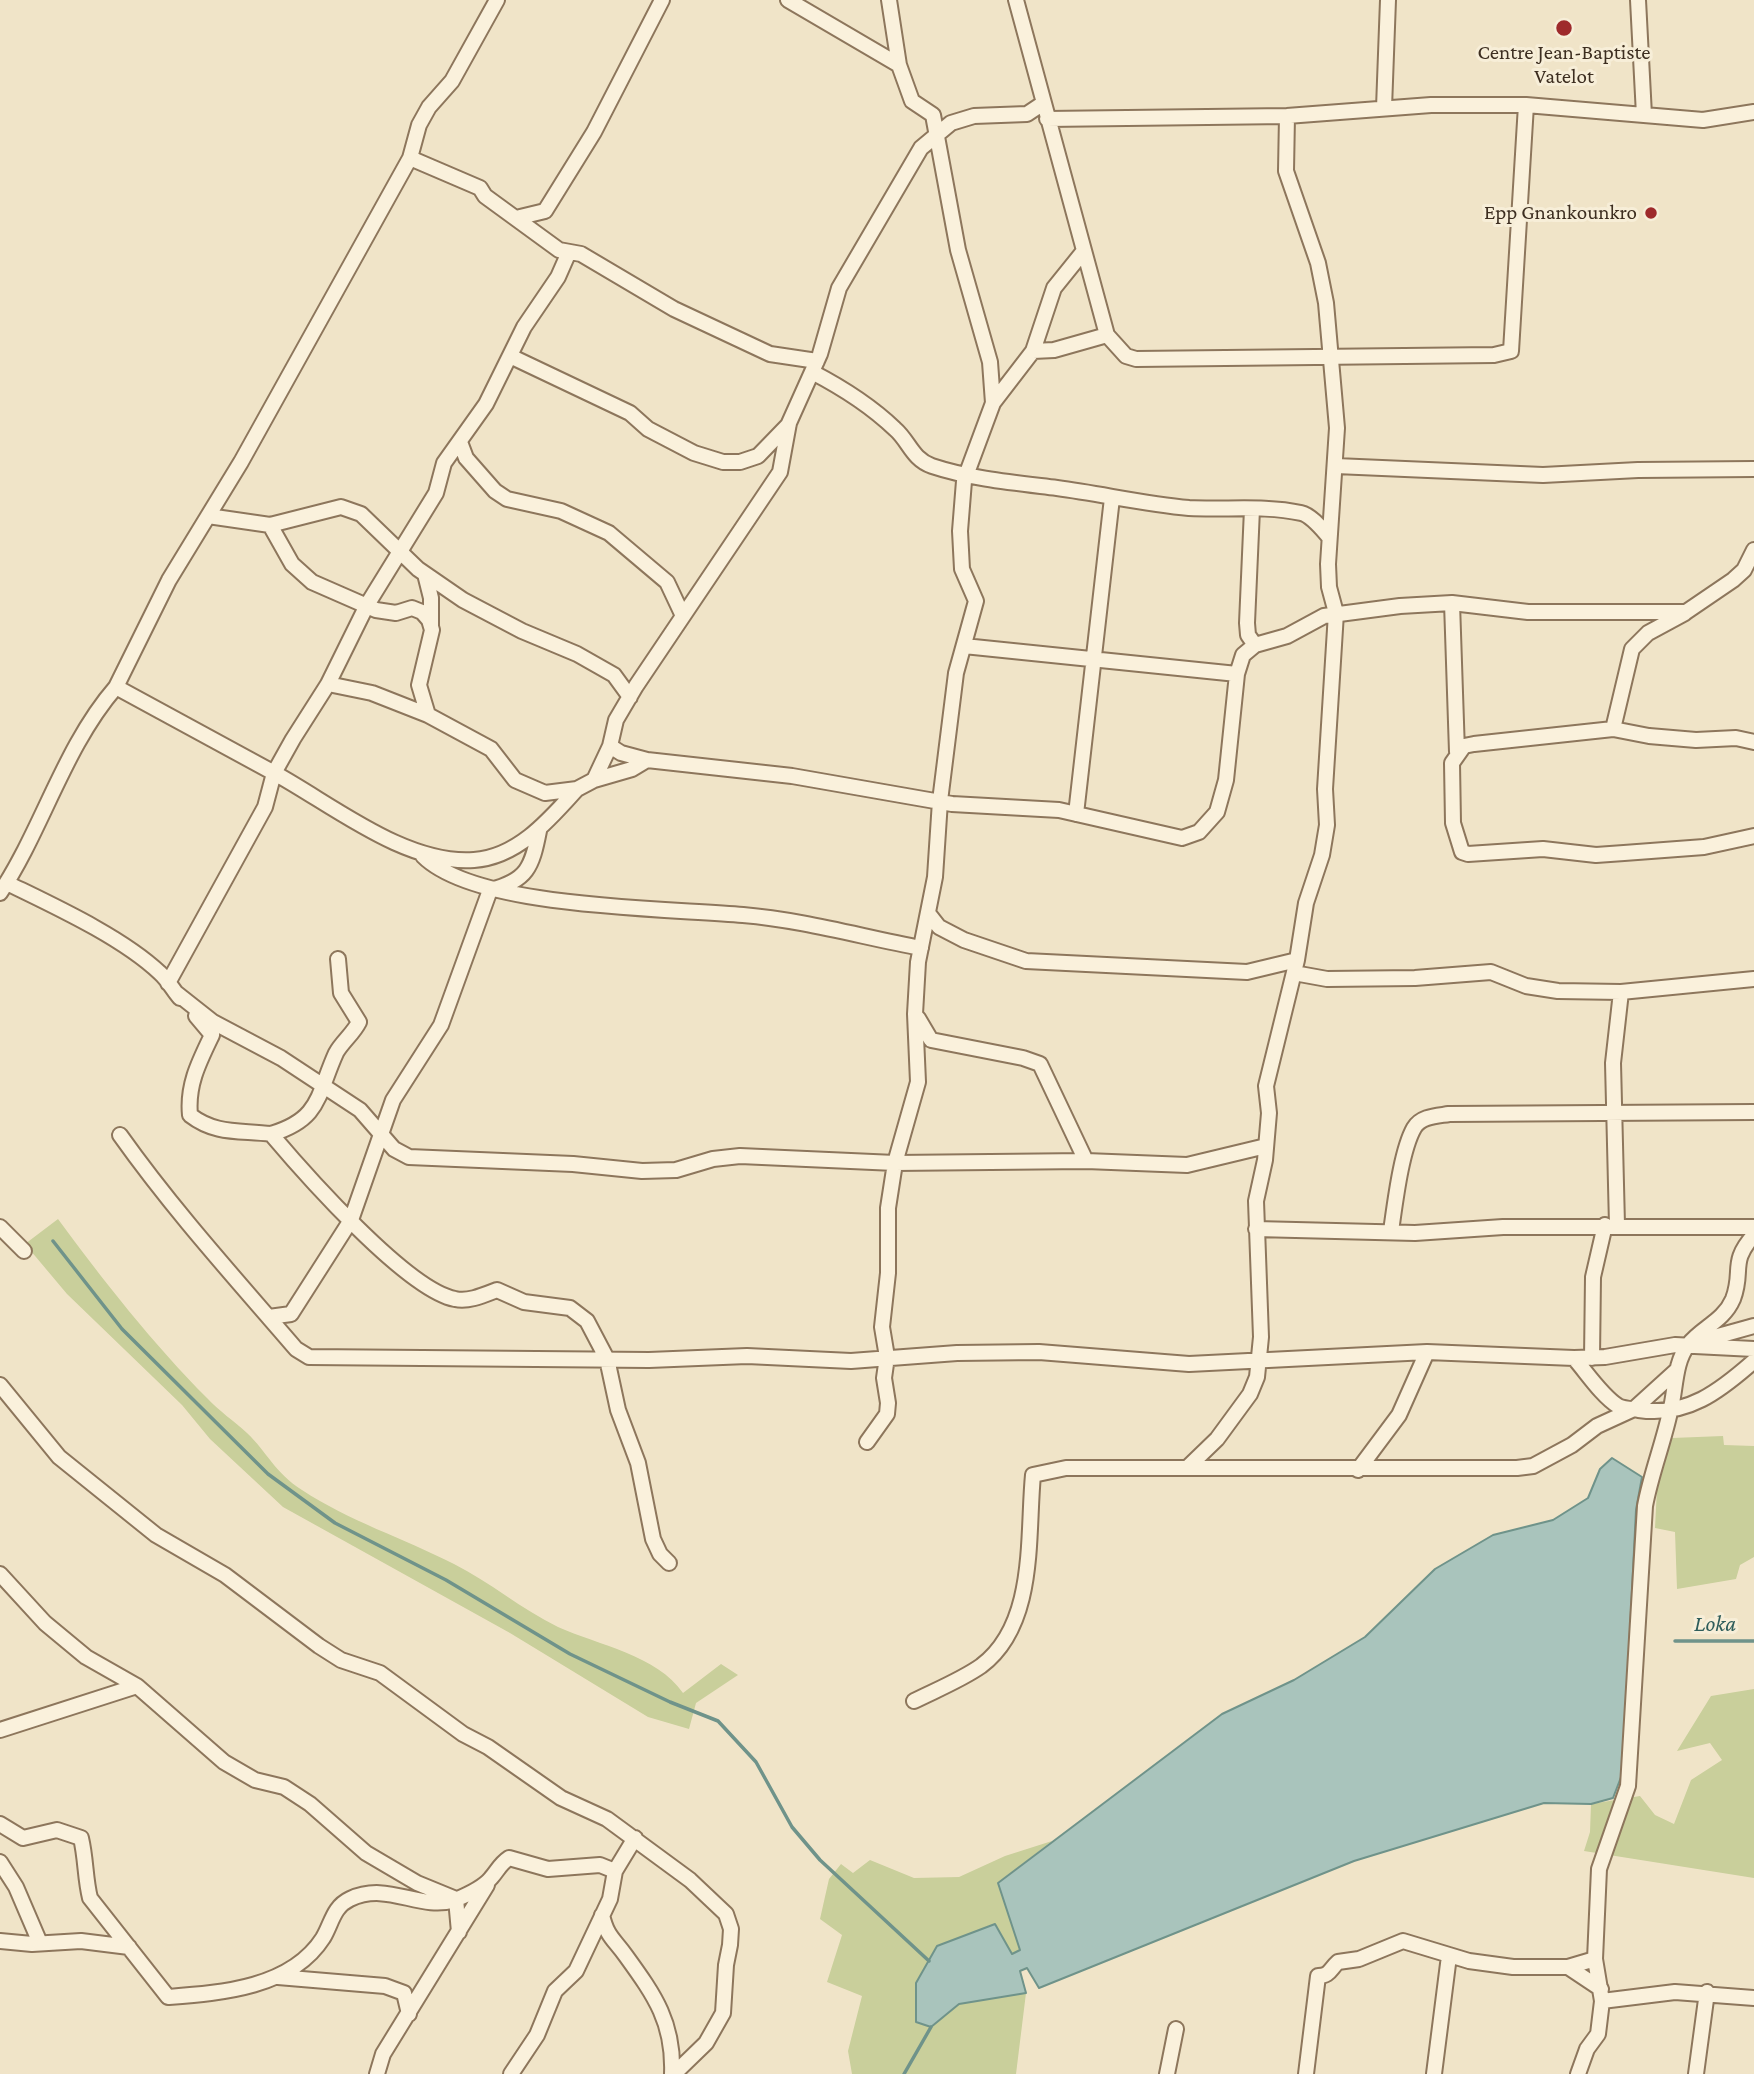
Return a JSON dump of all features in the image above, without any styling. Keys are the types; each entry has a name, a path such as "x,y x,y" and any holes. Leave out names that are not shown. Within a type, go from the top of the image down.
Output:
{"street":[{"path":"498,0 452,81 429,107 419,125 411,158 169,580 116,687 104,702 60,777 3,888 60,909 133,953 213,1022 281,1058 360,1110 394,1149 409,1157 573,1164 642,1171 676,1170 713,1159 740,1156 895,1163 1086,1161 1187,1165 1266,1146"},
{"path":"516,218 545,211 594,132 662,0"},
{"path":"788,0 899,65"},
{"path":"890,0 899,65 912,101 933,115 958,250 990,362 993,403"},
{"path":"1016,0 1046,119 1107,335 1126,356 1136,359 1494,355 1511,351 1526,106"},
{"path":"1384,108 1388,0"},
{"path":"1638,0 1644,115"},
{"path":"594,780 610,746 616,720 780,472 789,424 815,366 839,288 921,148 951,123 974,116 1027,114 1042,104"},
{"path":"1046,119 1287,116 1384,108 1526,106 1703,120 1754,112"},
{"path":"1187,1468 1217,1439 1250,1394 1257,1377 1261,1337 1256,1229 1258,1182 1266,1146 1269,1064 1295,967 1306,903 1322,855 1327,825 1325,789 1336,613 1329,587 1329,537 1337,428 1326,303 1318,263 1286,171 1287,116"},
{"path":"411,158 480,188 559,250 581,254 674,309 743,342 770,354 815,366 882,416 899,432 911,453 929,465 1031,487 1189,508 1305,513 1329,537"},
{"path":"172,988 265,807 274,773 328,684 367,605 436,493 444,464 486,404 524,327 558,277 569,252"},
{"path":"867,1441 887,1414 884,1378 887,1357 882,1327 888,1273 888,1208 895,1163 918,1082 915,1014 921,948 935,877 940,801 956,673 976,601 962,569 961,499 966,474 993,403 1033,351 1054,288 1083,252"},
{"path":"1033,351 1054,350 1107,335"},
{"path":"510,356 630,413 648,429 694,453 723,462 740,462 758,456 789,424"},
{"path":"460,442 466,458 495,491 507,499 561,511 593,523 620,541 667,582 683,616"},
{"path":"1336,466 1543,475 1754,469"},
{"path":"1076,814 1112,498"},
{"path":"208,516 270,525 341,507 361,514 425,574 463,600 522,631 578,654 614,676 630,697"},
{"path":"1252,509 1247,623 1248,635 1255,645"},
{"path":"270,525 292,564 312,582 387,614 412,608 422,612 431,627"},
{"path":"1613,729 1632,649 1648,634 1733,580 1744,570 1754,550"},
{"path":"425,574 431,598 431,627 419,685 428,715"},
{"path":"1452,603 1457,752"},
{"path":"610,746 621,753 647,760 792,776 940,801 1076,814 1182,838 1199,832 1217,812 1226,780 1237,674 1243,654 1255,645 1287,636 1324,615 1452,603 1528,612 1686,612"},
{"path":"964,646 1237,674"},
{"path":"328,684 372,693 428,715 491,750 515,780 545,793 577,789"},
{"path":"116,687 274,773 376,833 432,857 476,860 506,850 539,831 577,789 594,780 632,769 647,760"},
{"path":"1754,742 1726,738 1717,740 1661,737 1613,729 1464,746 1452,762 1453,823 1459,847 1468,854 1543,849 1596,855 1704,847 1754,836"},
{"path":"490,890 513,884 534,860 539,831"},
{"path":"417,850 433,866 490,890 680,913 743,915 921,948"},
{"path":"269,1317 292,1314 351,1220 393,1100 440,1025 490,890"},
{"path":"928,913 939,927 964,940 1026,961 1247,972 1295,967 1327,979 1415,978 1491,972 1526,986 1558,991 1621,992 1754,979"},
{"path":"172,988 212,1035 192,1078 188,1099 190,1115 203,1125 221,1131 271,1134 293,1127 306,1119 338,1050 359,1022 341,993 338,959"},
{"path":"1592,1358 1592,1277 1611,1225 1615,1032 1621,992"},
{"path":"915,1014 931,1040 1023,1058 1040,1064 1086,1161"},
{"path":"1391,1231 1400,1178 1415,1127 1426,1118 1449,1114 1754,1112"},
{"path":"271,1134 310,1180 416,1280 453,1299 475,1298 497,1290 524,1302 570,1308 587,1321 607,1359 618,1410 638,1463 653,1539 669,1563"},
{"path":"120,1135 169,1203 296,1349 309,1357 607,1359 747,1356 851,1361 887,1357 1039,1352 1189,1364 1427,1352 1574,1359 1688,1344 1754,1326"},
{"path":"1256,1229 1391,1231 1611,1225 1754,1227"},
{"path":"0,1227 23,1251"},
{"path":"1578,2074 1587,2049 1598,2034 1601,1995 1595,1959 1599,1869 1629,1777 1645,1506 1671,1411 1677,1370 1688,1344 1719,1321 1727,1309 1736,1284 1737,1258 1754,1235"},
{"path":"1688,1344 1754,1349"},
{"path":"1358,1470 1399,1415 1427,1352"},
{"path":"1574,1359 1612,1401 1621,1407 1671,1411 1722,1390 1754,1361"},
{"path":"914,1702 981,1666 1011,1628 1028,1566 1033,1475 1066,1468 1358,1470 1501,1469 1533,1466 1572,1445 1597,1426 1634,1409 1677,1370"},
{"path":"0,1385 59,1457 156,1535 226,1575 341,1660 380,1673 463,1734 488,1747 561,1798 607,1819 690,1880 726,1914 731,1929 723,2013 706,2043 673,2074"},
{"path":"0,1574 45,1623 86,1657 137,1686 225,1762 255,1780 284,1787 310,1804 366,1853 417,1883 456,1899"},
{"path":"0,1730 137,1686"},
{"path":"0,1824 23,1838 57,1830 81,1838 87,1860 85,1878 90,1898 168,1997 215,1993 278,1977 385,1986 404,1993 409,2014"},
{"path":"511,2074 537,2035 555,1991 576,1971 610,1899 615,1871 635,1839"},
{"path":"377,2074 383,2054 500,1863 509,1858 548,1869 600,1865 615,1871"},
{"path":"0,1862 16,1888 40,1944"},
{"path":"278,1977 307,1955 323,1937 338,1907 351,1899 371,1893 391,1892 439,1903 456,1899 479,1888 491,1878"},
{"path":"456,1899 459,1932"},
{"path":"602,1915 607,1935 620,1948 661,2007 673,2044 673,2074"},
{"path":"0,1941 40,1944 81,1941 129,1947"},
{"path":"1306,2074 1318,1976 1325,1976 1338,1962 1359,1959 1394,1943 1414,1944 1449,1955 1513,1967 1568,1967 1595,1959"},
{"path":"1434,2074 1449,1955"},
{"path":"1568,1967 1601,1995 1707,1992 1754,1998"},
{"path":"1696,2074 1707,1992"},
{"path":"1167,2074 1176,2029"}],"green space":[{"path":"58,1219 148,1334 212,1403 254,1440 278,1470 302,1490 338,1511 454,1564 558,1627 643,1660 672,1680 683,1693 721,1664 738,1675 696,1703 689,1729 648,1717 510,1633 283,1507 210,1439 182,1405 67,1294 25,1244"},
{"path":"1723,1436 1724,1445 1754,1446 1754,1557 1740,1565 1736,1579 1677,1589 1675,1532 1655,1528 1657,1488 1672,1438"},
{"path":"1754,1689 1754,1878 1584,1851 1590,1832 1591,1804 1640,1796 1655,1815 1674,1824 1691,1780 1722,1760 1710,1743 1677,1751 1711,1696"},
{"path":"1052,1841 998,1883 1021,1950 1012,1954 995,1924 931,2027 959,2004 1026,1993 1016,2074 852,2074 848,2051 862,1996 827,1982 842,1935 820,1919 829,1879 841,1864 853,1873 870,1860 914,1878 959,1877 1005,1856"}],"water":[{"path":"1612,1458 1642,1477 1636,1510 1623,1772 1613,1798 1591,1804 1544,1803 1354,1861 1039,1988 1027,1968 1020,1971 1026,1993 959,2004 931,2027 916,2022 916,1983 937,1946 995,1924 1012,1954 1020,1950 998,1883 1222,1714 1294,1680 1365,1637 1435,1569 1493,1535 1553,1520 1588,1498 1600,1469"}],"waterway":[{"path":"53,1241 122,1329 268,1474 335,1523 446,1580 570,1654 670,1702 718,1721 756,1762 792,1827 820,1860 929,1961"},
{"name":"Loka","path":"1675,1641 1754,1641"},
{"path":"904,2074 931,2027"}],"place":[{"name":"Centre Jean-Baptiste Vatelot","path":"1564,28"},
{"name":"Epp Gnankounkro","path":"1651,213"}]}
